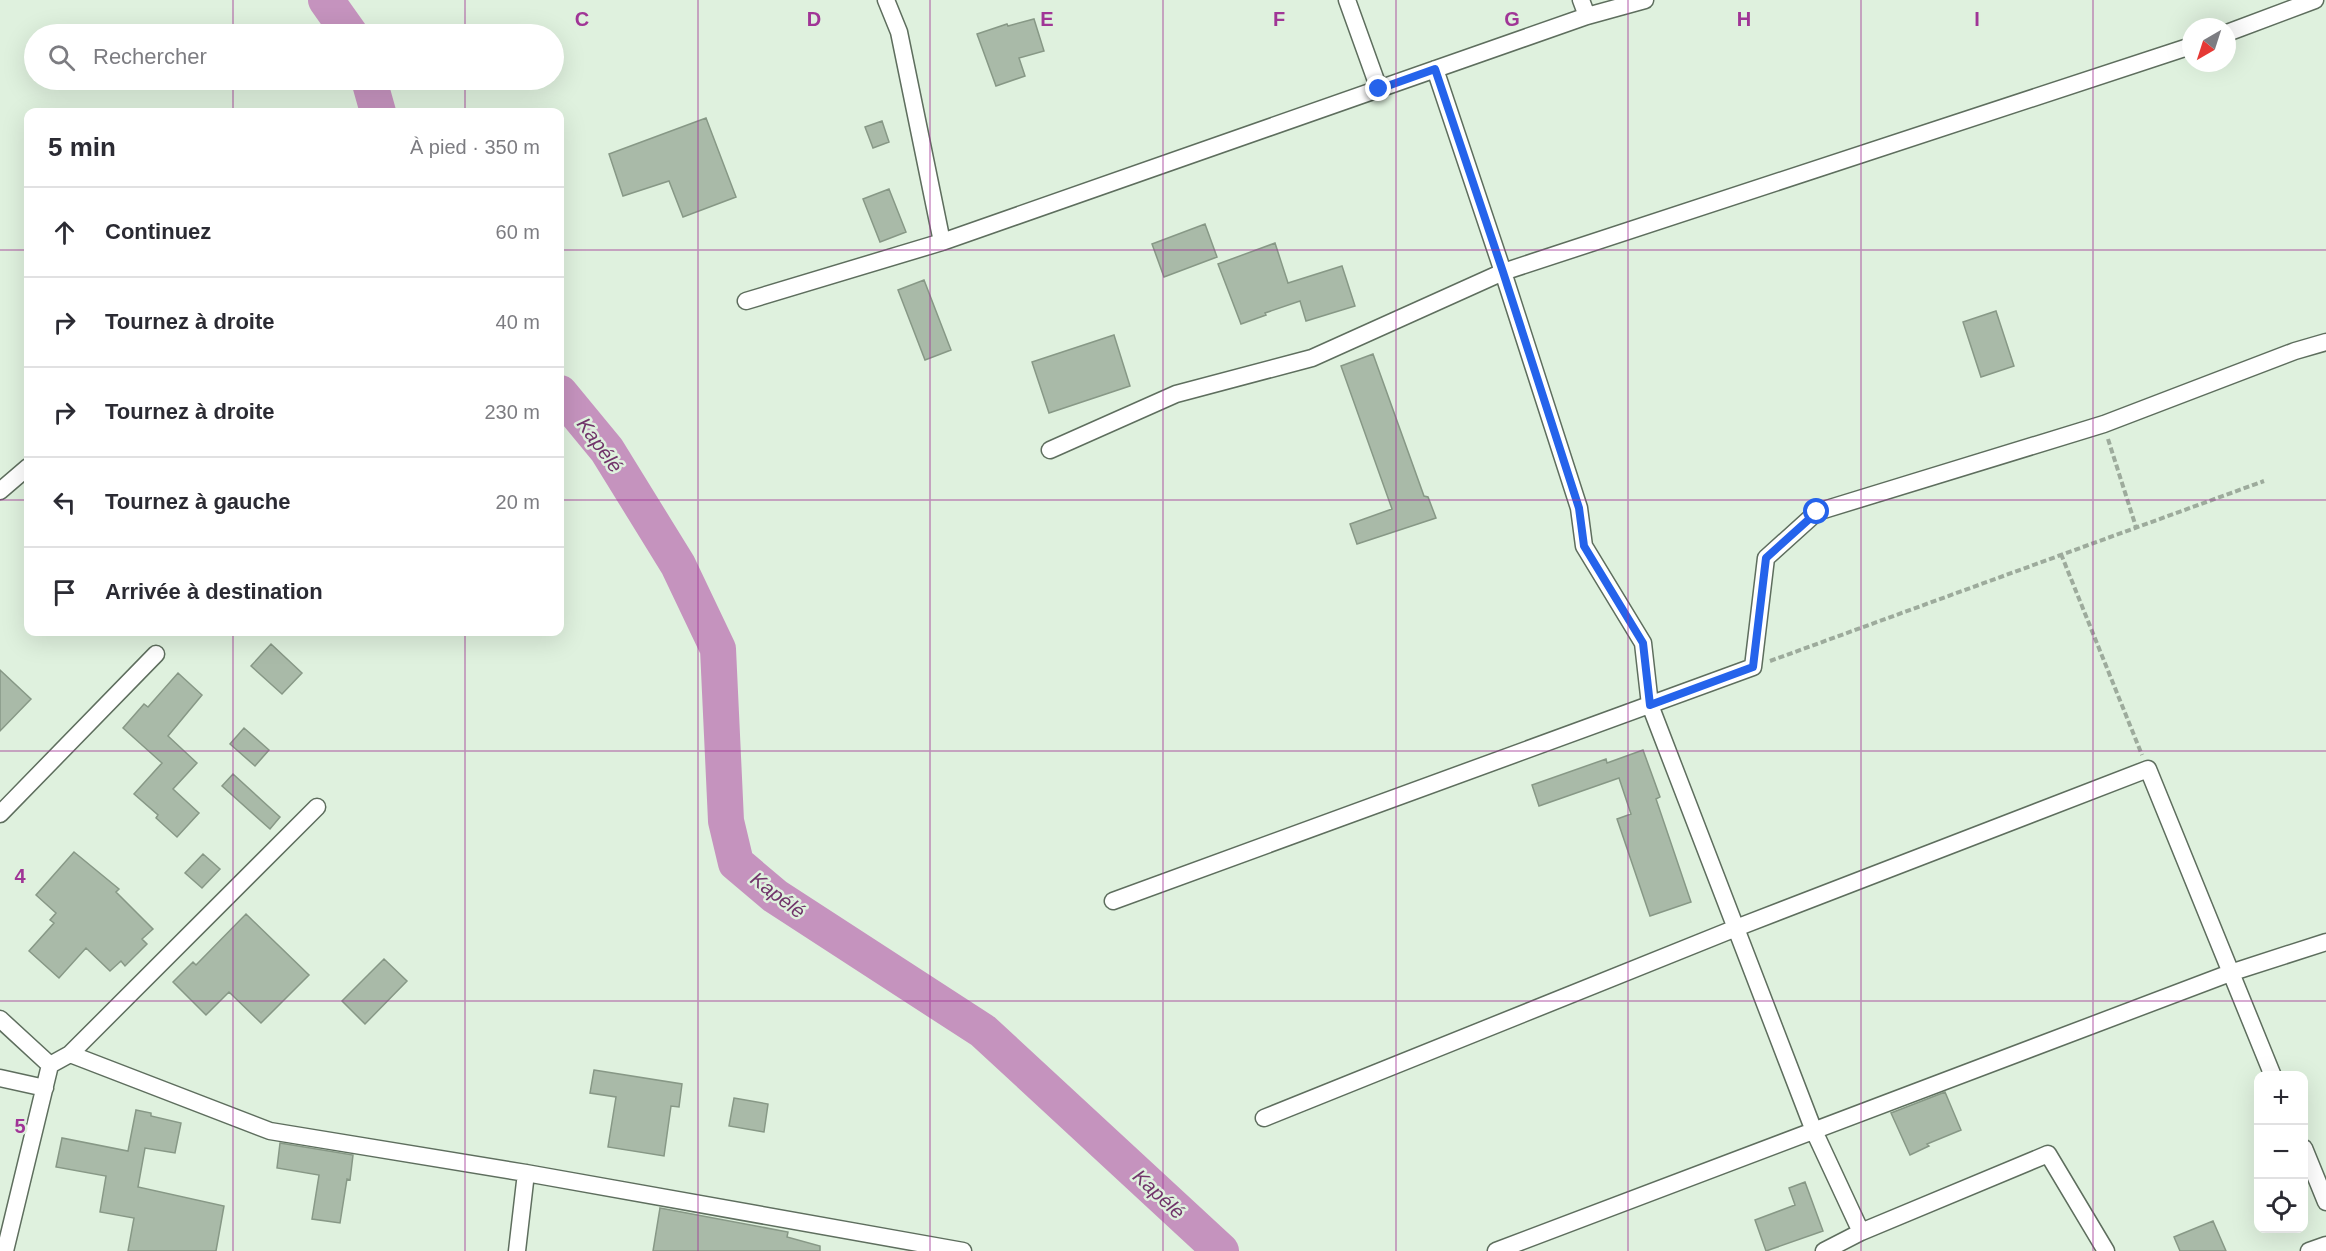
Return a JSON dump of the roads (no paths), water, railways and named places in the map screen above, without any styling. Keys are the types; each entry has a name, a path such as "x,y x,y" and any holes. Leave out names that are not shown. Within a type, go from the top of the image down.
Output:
{"street":[{"path":"886,0 899,32"},
{"path":"897,0 899,32 942,242"},
{"path":"1347,0 1379,89"},
{"path":"746,301 942,242 1435,69 1584,8 1645,0"},
{"path":"2236,30 2315,0"},
{"path":"1050,450 1176,394 1312,358 1503,272 2182,49"},
{"path":"1435,69 1579,508 1584,546 1643,643 1650,705 1814,1131 1861,1232"},
{"path":"1113,901 1753,667 1766,558 1817,512 2104,424 2295,351 2326,342"},
{"path":"0,491 24,470"},
{"path":"0,814 156,654"},
{"path":"1264,1118 1736,928 2148,769 2271,1071"},
{"path":"5,1251 50,1065 70,1054 317,807"},
{"path":"1496,1251 2230,973 2326,942"},
{"path":"0,1019 50,1065"},
{"path":"70,1054 270,1131 526,1173 963,1251"},
{"path":"0,1078 45,1088"},
{"path":"1824,1251 1861,1232 2048,1154 2106,1251"},
{"path":"2308,1158 2326,1202"},
{"path":"517,1251 526,1173"},
{"path":"2309,1251 2326,1245"}],"waterway":[{"name":"Kapélé","path":"326,0 343,24"},
{"name":"Kapélé","path":"372,90 377,108"},
{"name":"Kapélé","path":"564,398 607,450 678,565 718,649 726,821 736,863 775,896 983,1031 1221,1251"}]}
